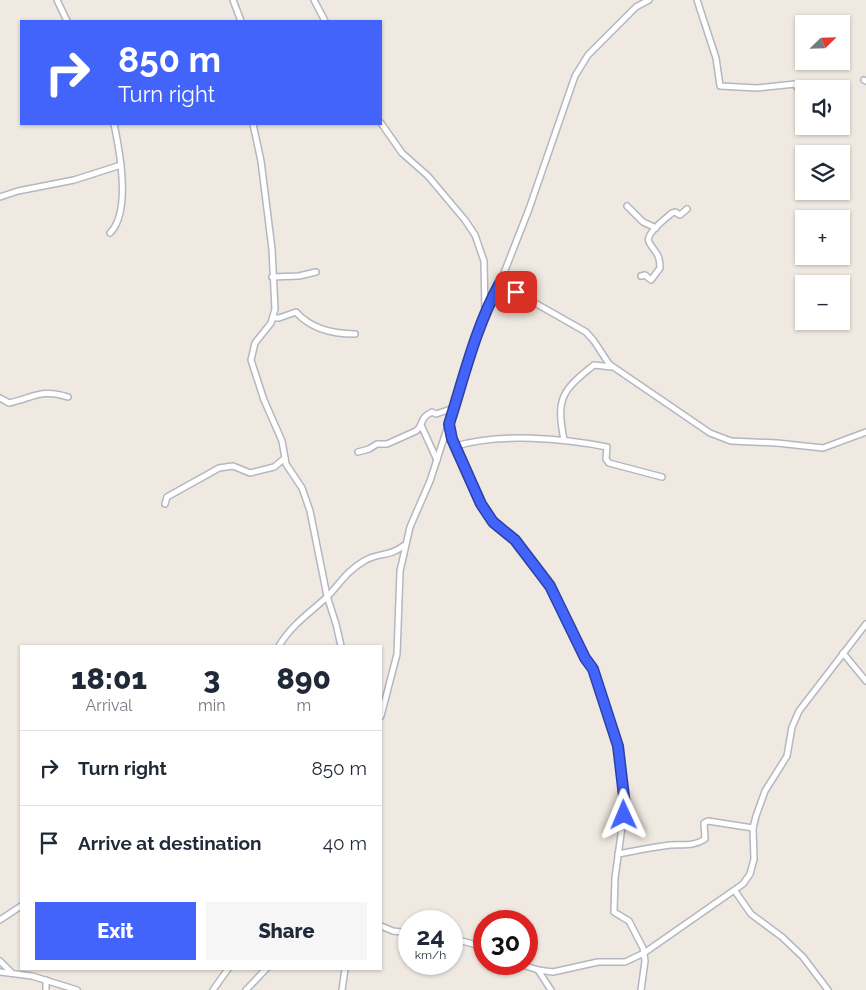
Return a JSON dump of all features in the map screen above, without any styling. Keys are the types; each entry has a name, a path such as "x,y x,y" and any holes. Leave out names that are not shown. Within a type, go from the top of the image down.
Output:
{"street":[{"path":"57,0 67,20"},
{"path":"233,0 241,20"},
{"path":"314,0 324,20"},
{"path":"382,712 397,654 400,571 404,545 442,446 485,312 500,283 530,209 575,76 582,62 630,12 649,0"},
{"path":"697,0 716,58 720,86 756,88 795,84"},
{"path":"382,124 402,153 428,176 465,220 475,235 484,261 485,312"},
{"path":"110,234 117,224 123,185 114,125"},
{"path":"253,125 263,173 272,249 274,318 267,330 255,343 252,360 264,400 282,443 285,458 302,488 310,511 327,596 336,624 340,645"},
{"path":"0,197 18,191 74,180 121,165"},
{"path":"627,206 643,222 656,228"},
{"path":"641,276 645,275 651,280 660,268 657,253 648,238 672,214 675,212 680,215 687,209"},
{"path":"272,277 304,275 316,272"},
{"path":"500,283 586,332 594,340 609,364 710,433 724,440 823,448 866,432"},
{"path":"274,318 296,312 309,324 344,334 355,334"},
{"path":"564,440 561,399 581,376 602,362 603,356"},
{"path":"596,366 615,368"},
{"path":"0,398 9,403 40,394 57,393 68,397"},
{"path":"358,452 369,449 377,444 387,444 416,431 425,416 454,408"},
{"path":"449,424 481,504 489,518 515,540 550,586 595,675 617,741 624,794 625,811 618,854 614,912 632,925 644,954 645,961 641,990"},
{"path":"420,425 437,460"},
{"path":"442,446 506,439 564,440 607,447 607,462 662,478"},
{"path":"165,504 167,497 212,471 233,466 250,472 274,467 285,458"},
{"path":"281,645 290,631 327,596 346,574 369,558 399,550 404,545"},
{"path":"538,970 558,971 598,962 620,963 644,954 654,944 735,891 745,881 752,868 755,850 753,828 765,791 787,756 792,727 799,711 866,624"},
{"path":"843,653 866,681"},
{"path":"618,854 672,845 686,846 701,841 705,839 704,823 708,821 753,828"},
{"path":"735,891 750,914 774,930 803,958 828,990"},
{"path":"0,920 20,907"},
{"path":"382,926 398,932"},
{"path":"0,962 12,973"},
{"path":"213,990 227,970"},
{"path":"246,990 265,970"},
{"path":"342,990 345,970"},
{"path":"538,970 551,990"},
{"path":"0,972 46,980 77,990"},
{"path":"46,980 46,990"}],"route":[{"path":"516,292 500,283 485,312 449,424 452,439 489,518 515,540 544,577 563,610 585,658 591,664 618,746 625,805 624,815"}]}
